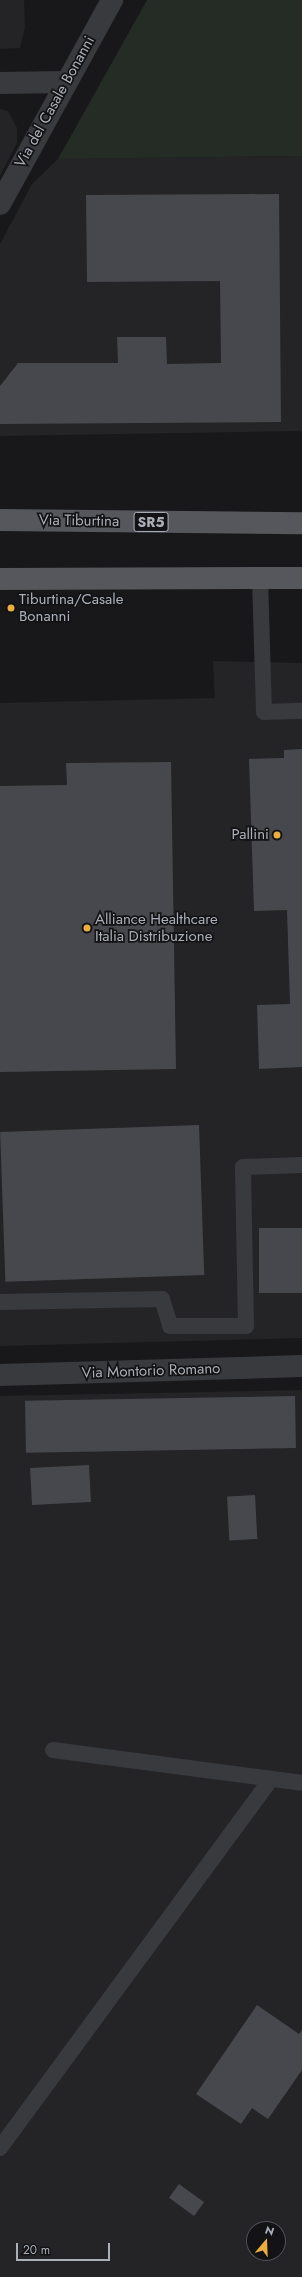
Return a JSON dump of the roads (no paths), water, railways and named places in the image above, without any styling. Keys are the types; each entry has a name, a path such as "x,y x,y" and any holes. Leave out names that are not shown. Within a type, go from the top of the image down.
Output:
{"main road":[{"name":"Via Tiburtina","path":"0,520 302,524"},
{"path":"0,579 302,578"}],"street":[{"name":"Via del Casale Bonanni","path":"0,204 64,82 112,0"},
{"path":"0,83 64,82"},
{"name":"Via Montorio Romano","path":"0,1375 302,1366"}],"lane":[{"path":"260,578 264,712 302,711"},
{"path":"0,1302 162,1299 170,1326 246,1326 243,1166 302,1165"},
{"path":"53,1750 302,1783"},
{"path":"0,2148 271,1779"}],"place":[{"name":"Tiburtina/Casale Bonanni","path":"11,608"},
{"name":"Pallini","path":"277,835"},
{"name":"Alliance Healthcare Italia Distribuzione","path":"87,928"}]}
